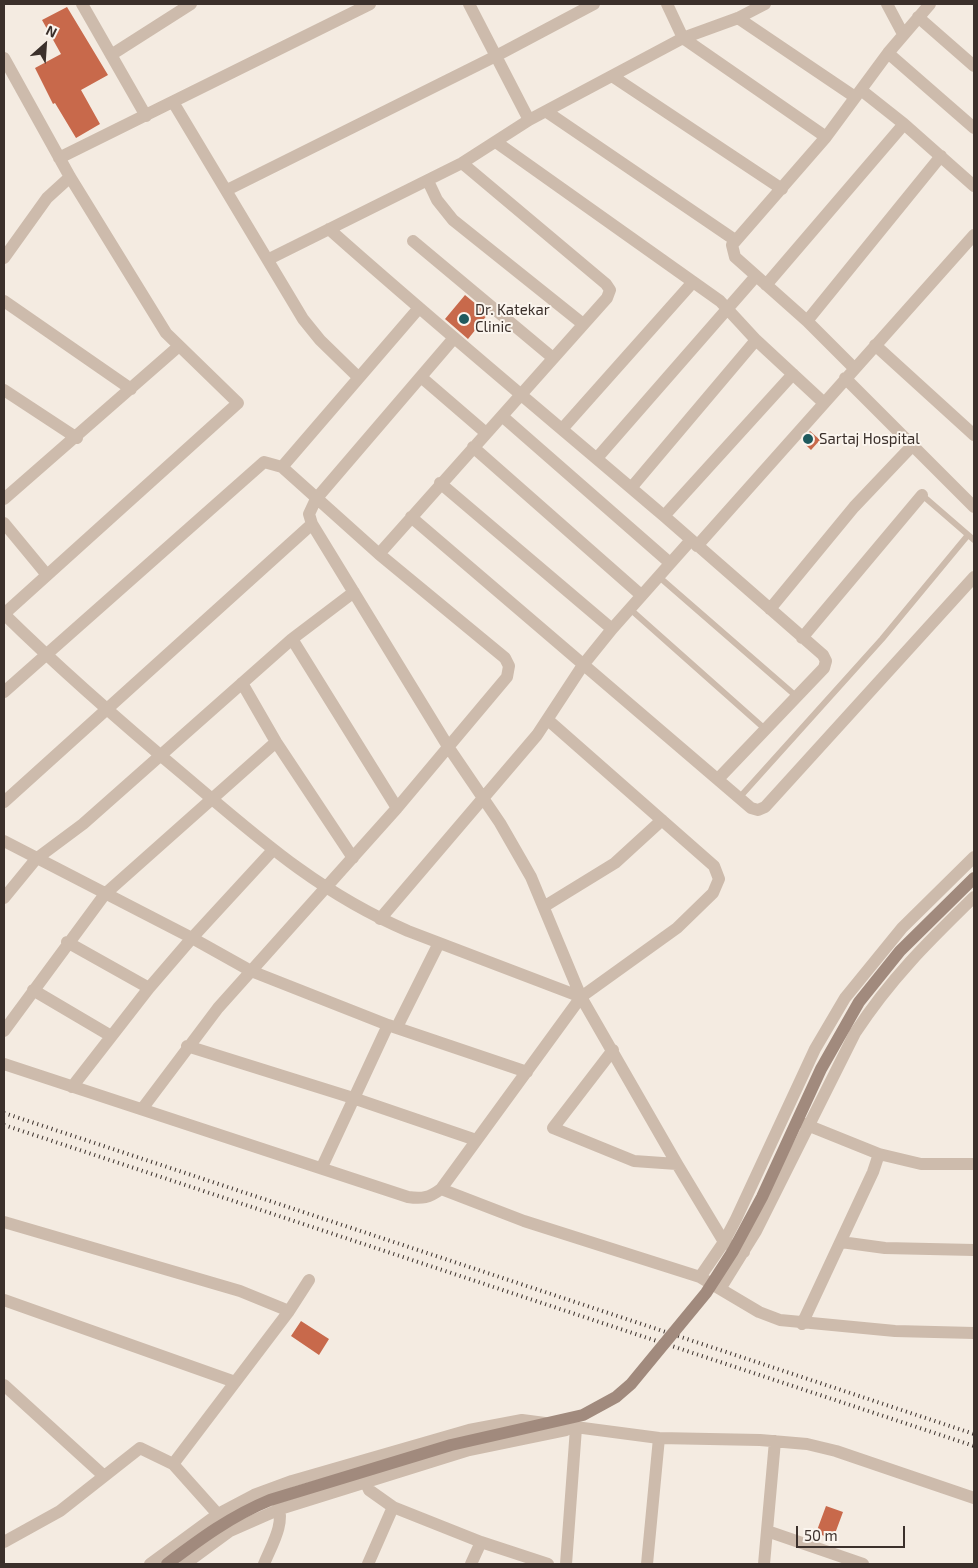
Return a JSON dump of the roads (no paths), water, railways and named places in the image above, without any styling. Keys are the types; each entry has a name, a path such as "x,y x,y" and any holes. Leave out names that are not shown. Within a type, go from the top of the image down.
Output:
{"street":[{"path":"111,55 191,4"},
{"path":"59,158 370,4"},
{"path":"469,4 529,120"},
{"path":"226,190 496,56 594,4"},
{"path":"667,4 683,38 826,137"},
{"path":"269,259 462,163 529,120 683,38 738,18 765,4"},
{"path":"887,4 903,34"},
{"path":"854,368 807,321 735,257 732,245 826,137 888,52 930,4"},
{"path":"86,5 111,55 146,116"},
{"path":"918,17 974,66"},
{"path":"738,18 904,124 974,186"},
{"path":"888,52 974,128"},
{"path":"4,58 70,177 166,333 238,404 4,614 45,654 160,755 274,850 325,888 380,919 581,997"},
{"path":"612,76 782,189"},
{"path":"173,102 269,259 303,319 320,340 358,377"},
{"path":"547,112 735,240"},
{"path":"766,285 904,124"},
{"path":"496,142 693,282 726,308 756,340 824,403"},
{"path":"807,321 941,156"},
{"path":"379,554 440,483 608,298 610,290 606,284 462,163"},
{"path":"4,258 47,198 70,177"},
{"path":"428,181 436,200 453,220 583,324"},
{"path":"329,229 520,396 562,428 823,655 826,661 824,668 718,779"},
{"path":"380,919 483,800 548,720 583,665 629,608 670,563 694,543 824,403 974,236"},
{"path":"413,241 553,358"},
{"path":"597,458 726,308 756,276"},
{"path":"562,428 693,282"},
{"path":"4,301 130,389"},
{"path":"282,467 419,308"},
{"path":"454,338 316,499 309,514 312,524 449,748 531,877 545,906 581,997 677,1164 724,1242 744,1252"},
{"path":"631,488 756,340"},
{"path":"875,345 974,435"},
{"path":"4,499 77,438 179,346"},
{"path":"664,516 793,374"},
{"path":"421,377 486,433"},
{"path":"845,378 974,507"},
{"path":"4,390 77,438"},
{"path":"502,416 670,563"},
{"path":"770,609 854,507 911,446"},
{"path":"473,447 641,595"},
{"path":"4,692 257,466 264,462 274,463 282,467 379,554 505,658 509,666 507,677 449,748 187,1046 142,1109"},
{"path":"440,483 612,629"},
{"path":"802,638 922,495"},
{"path":"411,517 739,798 751,808 758,810 765,807 974,578"},
{"path":"4,523 47,575"},
{"path":"4,802 312,524"},
{"path":"4,898 36,859 83,824 292,639 354,592"},
{"path":"292,639 397,808"},
{"path":"242,683 276,742 353,858"},
{"path":"4,1064 322,1167 408,1197 421,1198 432,1196 440,1189 581,997 677,928 713,893 719,879 714,866 548,720"},
{"path":"4,1031 67,942 105,894 276,742"},
{"path":"545,906 615,863 662,820"},
{"path":"4,842 192,938 251,971 392,1026 527,1072"},
{"path":"72,1087 149,988 192,938 274,850"},
{"path":"700,1277 724,1242 816,1049 844,998 892,939 974,857"},
{"path":"167,1564 221,1524 246,1510 270,1500 451,1445 583,1415 616,1397 631,1384 706,1293 733,1251 762,1197 821,1069 859,1002 900,951 974,878"},
{"path":"720,1289 744,1252 856,1033 901,969 974,897"},
{"path":"67,942 149,988"},
{"path":"322,1167 353,1098 439,943"},
{"path":"33,990 111,1036"},
{"path":"187,1046 353,1098 476,1140"},
{"path":"613,1050 553,1128 634,1161 677,1164"},
{"path":"784,1115 880,1154 921,1164 974,1164"},
{"path":"802,1324 880,1154"},
{"path":"440,1189 524,1221 700,1277 759,1312 780,1320 802,1324 912,1332 974,1333"},
{"path":"4,1222 240,1291 289,1311"},
{"path":"841,1242 885,1248 974,1250"},
{"path":"173,1464 289,1311 309,1280"},
{"path":"4,1300 235,1382"},
{"path":"4,1385 104,1476"},
{"path":"150,1564 218,1514 274,1488 499,1423 522,1420 659,1438 775,1441 807,1444 974,1498"},
{"path":"185,1564 230,1531 280,1509 478,1448 532,1435 576,1428"},
{"path":"566,1564 576,1428"},
{"path":"647,1564 659,1438"},
{"path":"764,1564 775,1441"},
{"path":"4,1542 60,1511 140,1448 173,1464 218,1514 230,1531"},
{"path":"359,1462 365,1482 377,1498 394,1507 481,1542 548,1564"},
{"path":"264,1564 278,1530 280,1509 274,1488"},
{"path":"368,1564 394,1507"},
{"path":"767,1531 863,1564"},
{"path":"471,1564 481,1542"}],"lane":[{"path":"922,495 974,540"},
{"path":"739,798 882,639 968,535"},
{"path":"658,576 796,696"},
{"path":"629,608 765,729"}],"railway":[{"path":"4,1113 974,1434"},
{"path":"4,1125 974,1446"}],"place":[{"name":"Dr. Katekar Clinic","path":"464,319"},
{"name":"Sartaj Hospital","path":"808,439"}]}
